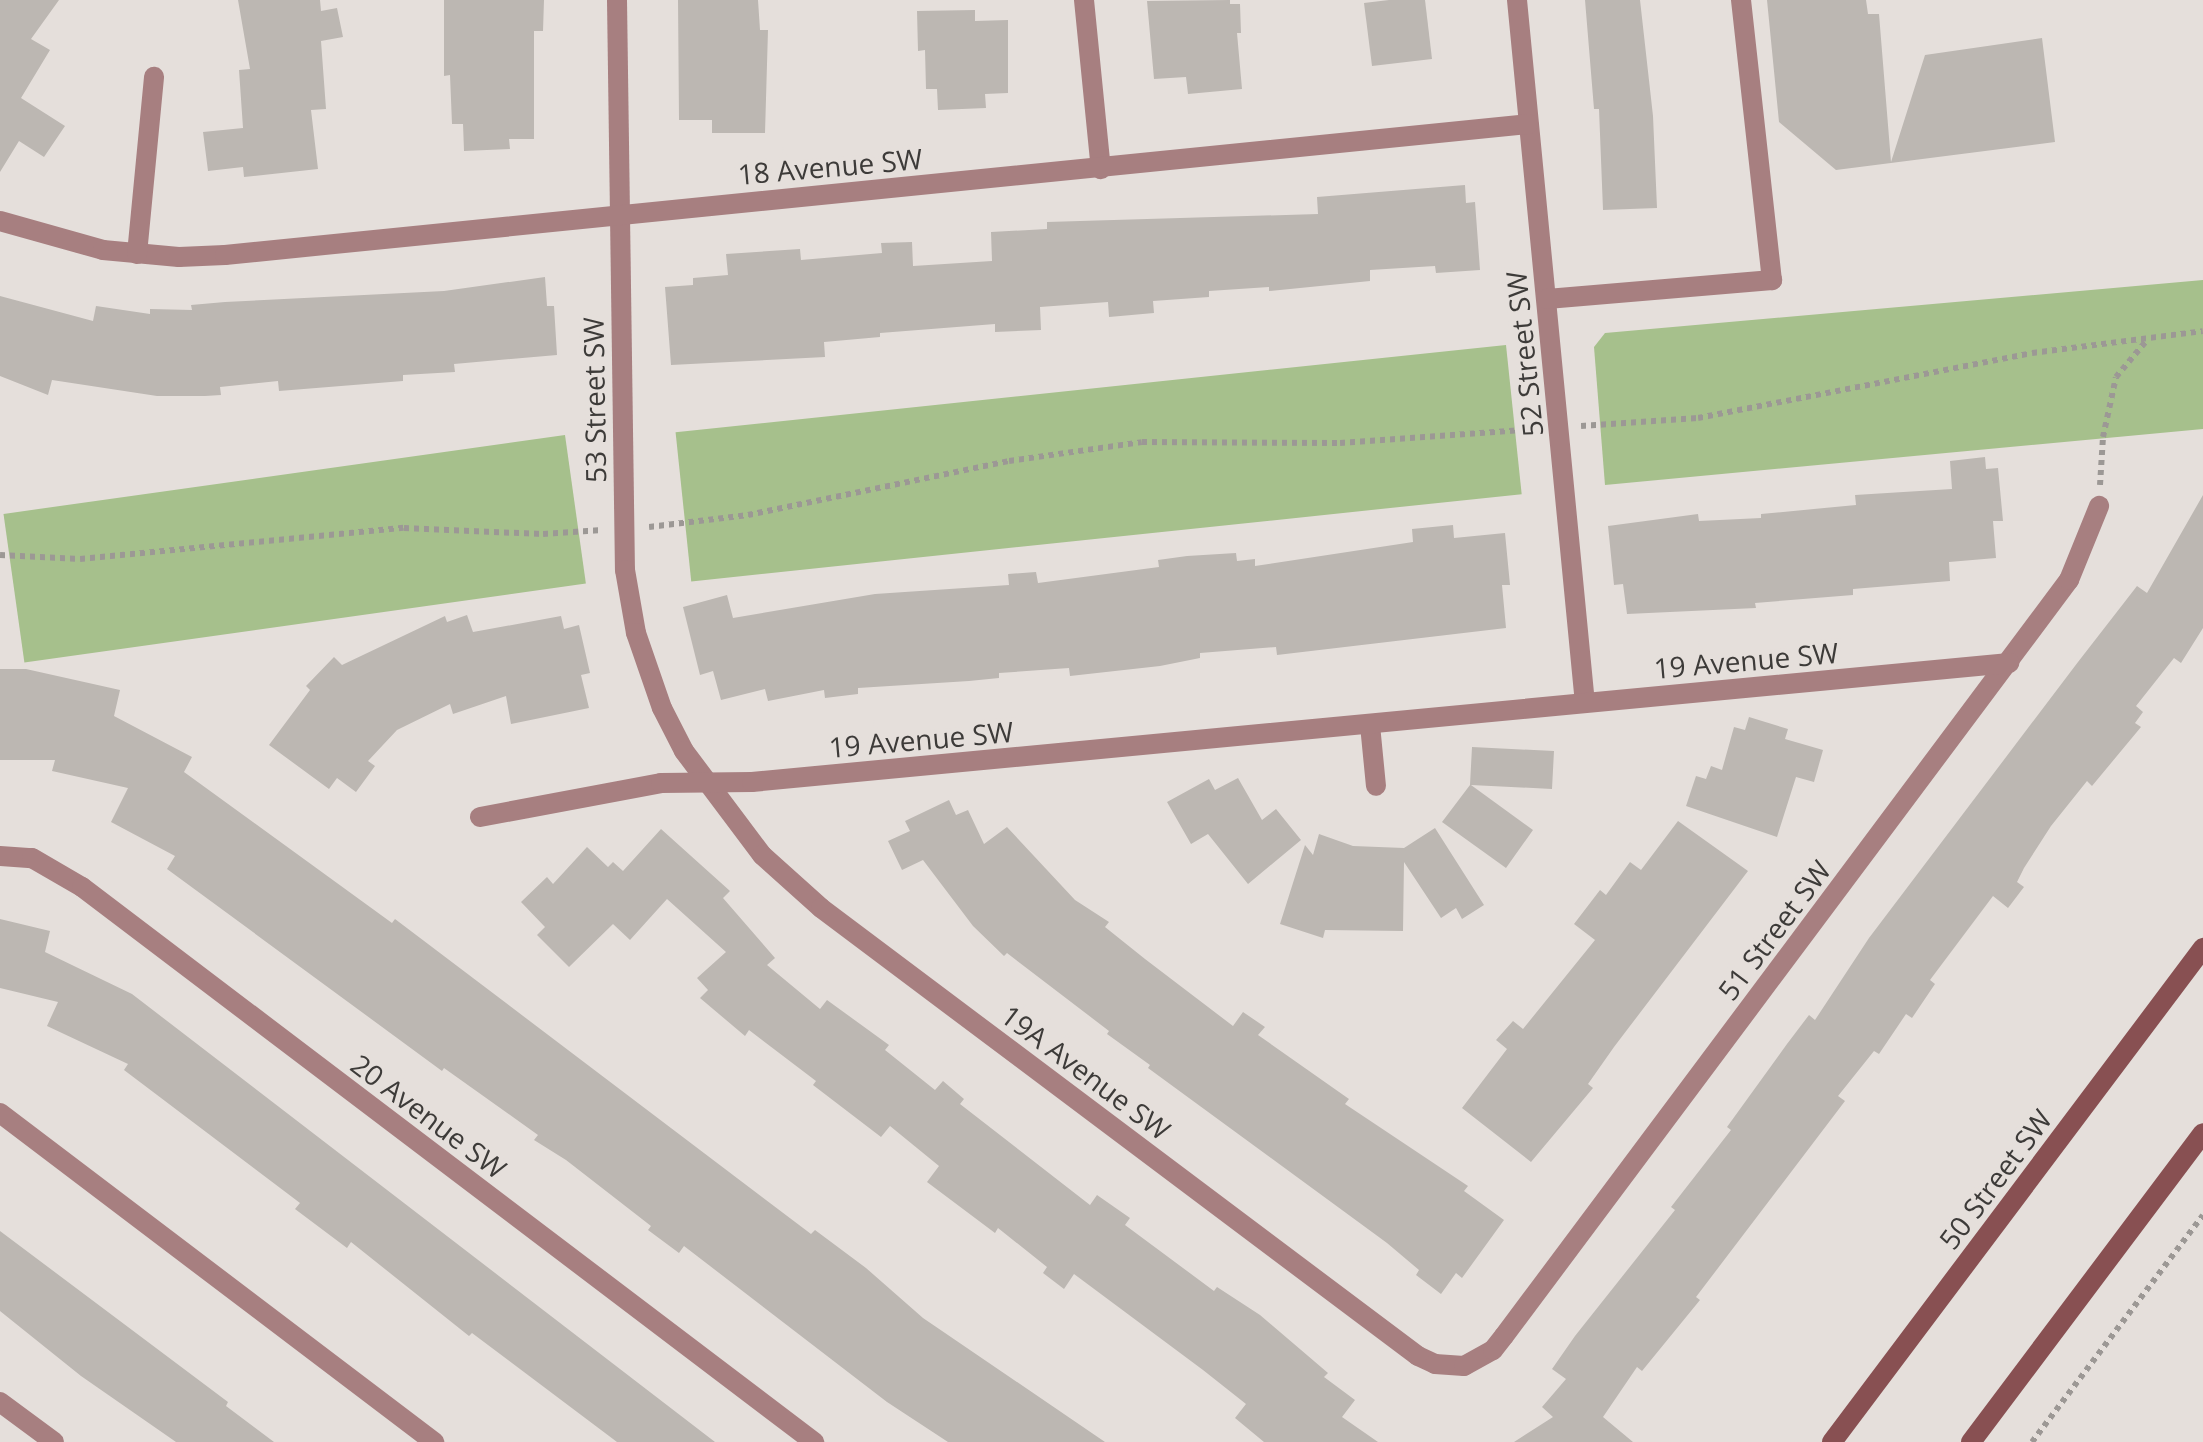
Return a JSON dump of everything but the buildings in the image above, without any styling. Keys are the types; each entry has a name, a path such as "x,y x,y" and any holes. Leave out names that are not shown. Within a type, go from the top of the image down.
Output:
{"main road":[{"name":"50 Street SW","path":"1832,1442 2203,948"},
{"path":"1971,1442 2203,1134"}],"street":[{"name":"53 Street SW","path":"617,0 628,599 662,708 703,782"},
{"path":"1084,0 1101,169"},
{"name":"52 Street SW","path":"1517,0 1585,703"},
{"path":"1546,298 1772,280 1742,0"},
{"path":"137,254 154,77"},
{"name":"18 Avenue SW","path":"0,220 63,241 137,254 225,255 1528,124"},
{"name":"51 Street SW","path":"1464,1366 1493,1350 1504,1336 2009,663 2069,580 2099,506"},
{"name":"19 Avenue SW","path":"480,816 661,782 752,782 2009,663"},
{"path":"1370,725 1376,786"},
{"name":"19A Avenue SW","path":"703,782 762,855 822,908 1418,1356 1435,1364 1464,1366"},
{"name":"20 Avenue SW","path":"0,856 32,858 82,887 814,1442"},
{"path":"0,1113 434,1442"},
{"path":"0,1402 54,1442"}],"path":[{"path":"1586,426 1698,418 2032,353 2203,331"},
{"path":"2099,506 2109,403 2116,377 2147,340"},
{"path":"652,527 748,515 1009,461 1142,442 1340,444 1530,429"},
{"path":"0,555 80,559 404,528 544,534 598,530"},
{"path":"2032,1442 2203,1215"}],"green space":[{"path":"2203,280 2203,429 1605,485 1594,347 1605,333"},
{"path":"1506,345 1522,494 691,581 676,432"},
{"path":"565,435 586,584 24,662 4,514"}]}
